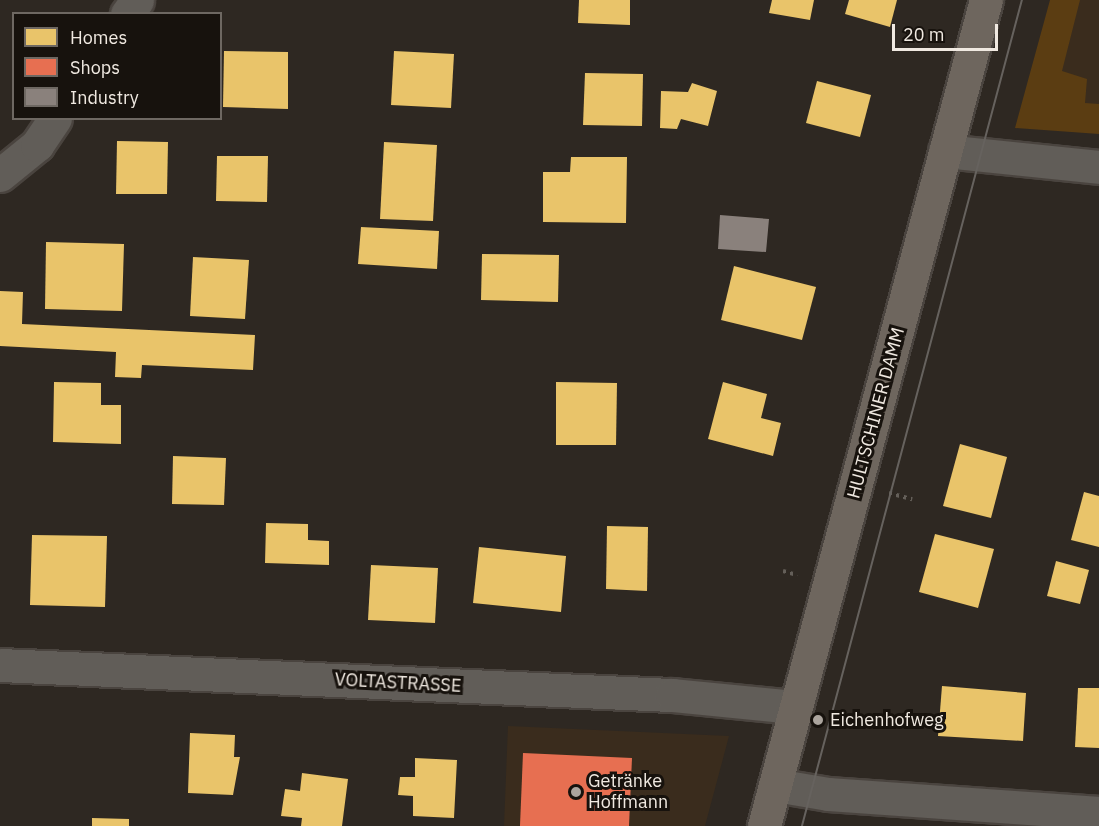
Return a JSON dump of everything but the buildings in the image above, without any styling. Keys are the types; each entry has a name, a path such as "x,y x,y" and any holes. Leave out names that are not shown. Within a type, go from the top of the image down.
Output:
{"main road":[{"name":"HULTSCHINER DAMM","path":"764,826 986,0"}],"street":[{"path":"0,175 37,145 54,120"},
{"path":"945,151 1099,167"},
{"name":"VOLTASTRASSE","path":"0,665 672,695 795,707"},
{"path":"775,785 828,794 1099,813"}],"path":[{"path":"879,491 912,499"}],"shaded area":[{"path":"1050,0 1080,0 1062,71 1087,79 1085,103 1099,104 1099,134 1015,128"},
{"path":"1053,0 1099,0 1099,126 1020,120"},
{"path":"508,726 729,736 705,826 504,826"}],"tram line":[{"path":"802,826 1022,0"}],"place":[{"name":"Eichenhofweg","path":"818,720"},
{"name":"Getränke Hoffmann","path":"576,792"}]}
